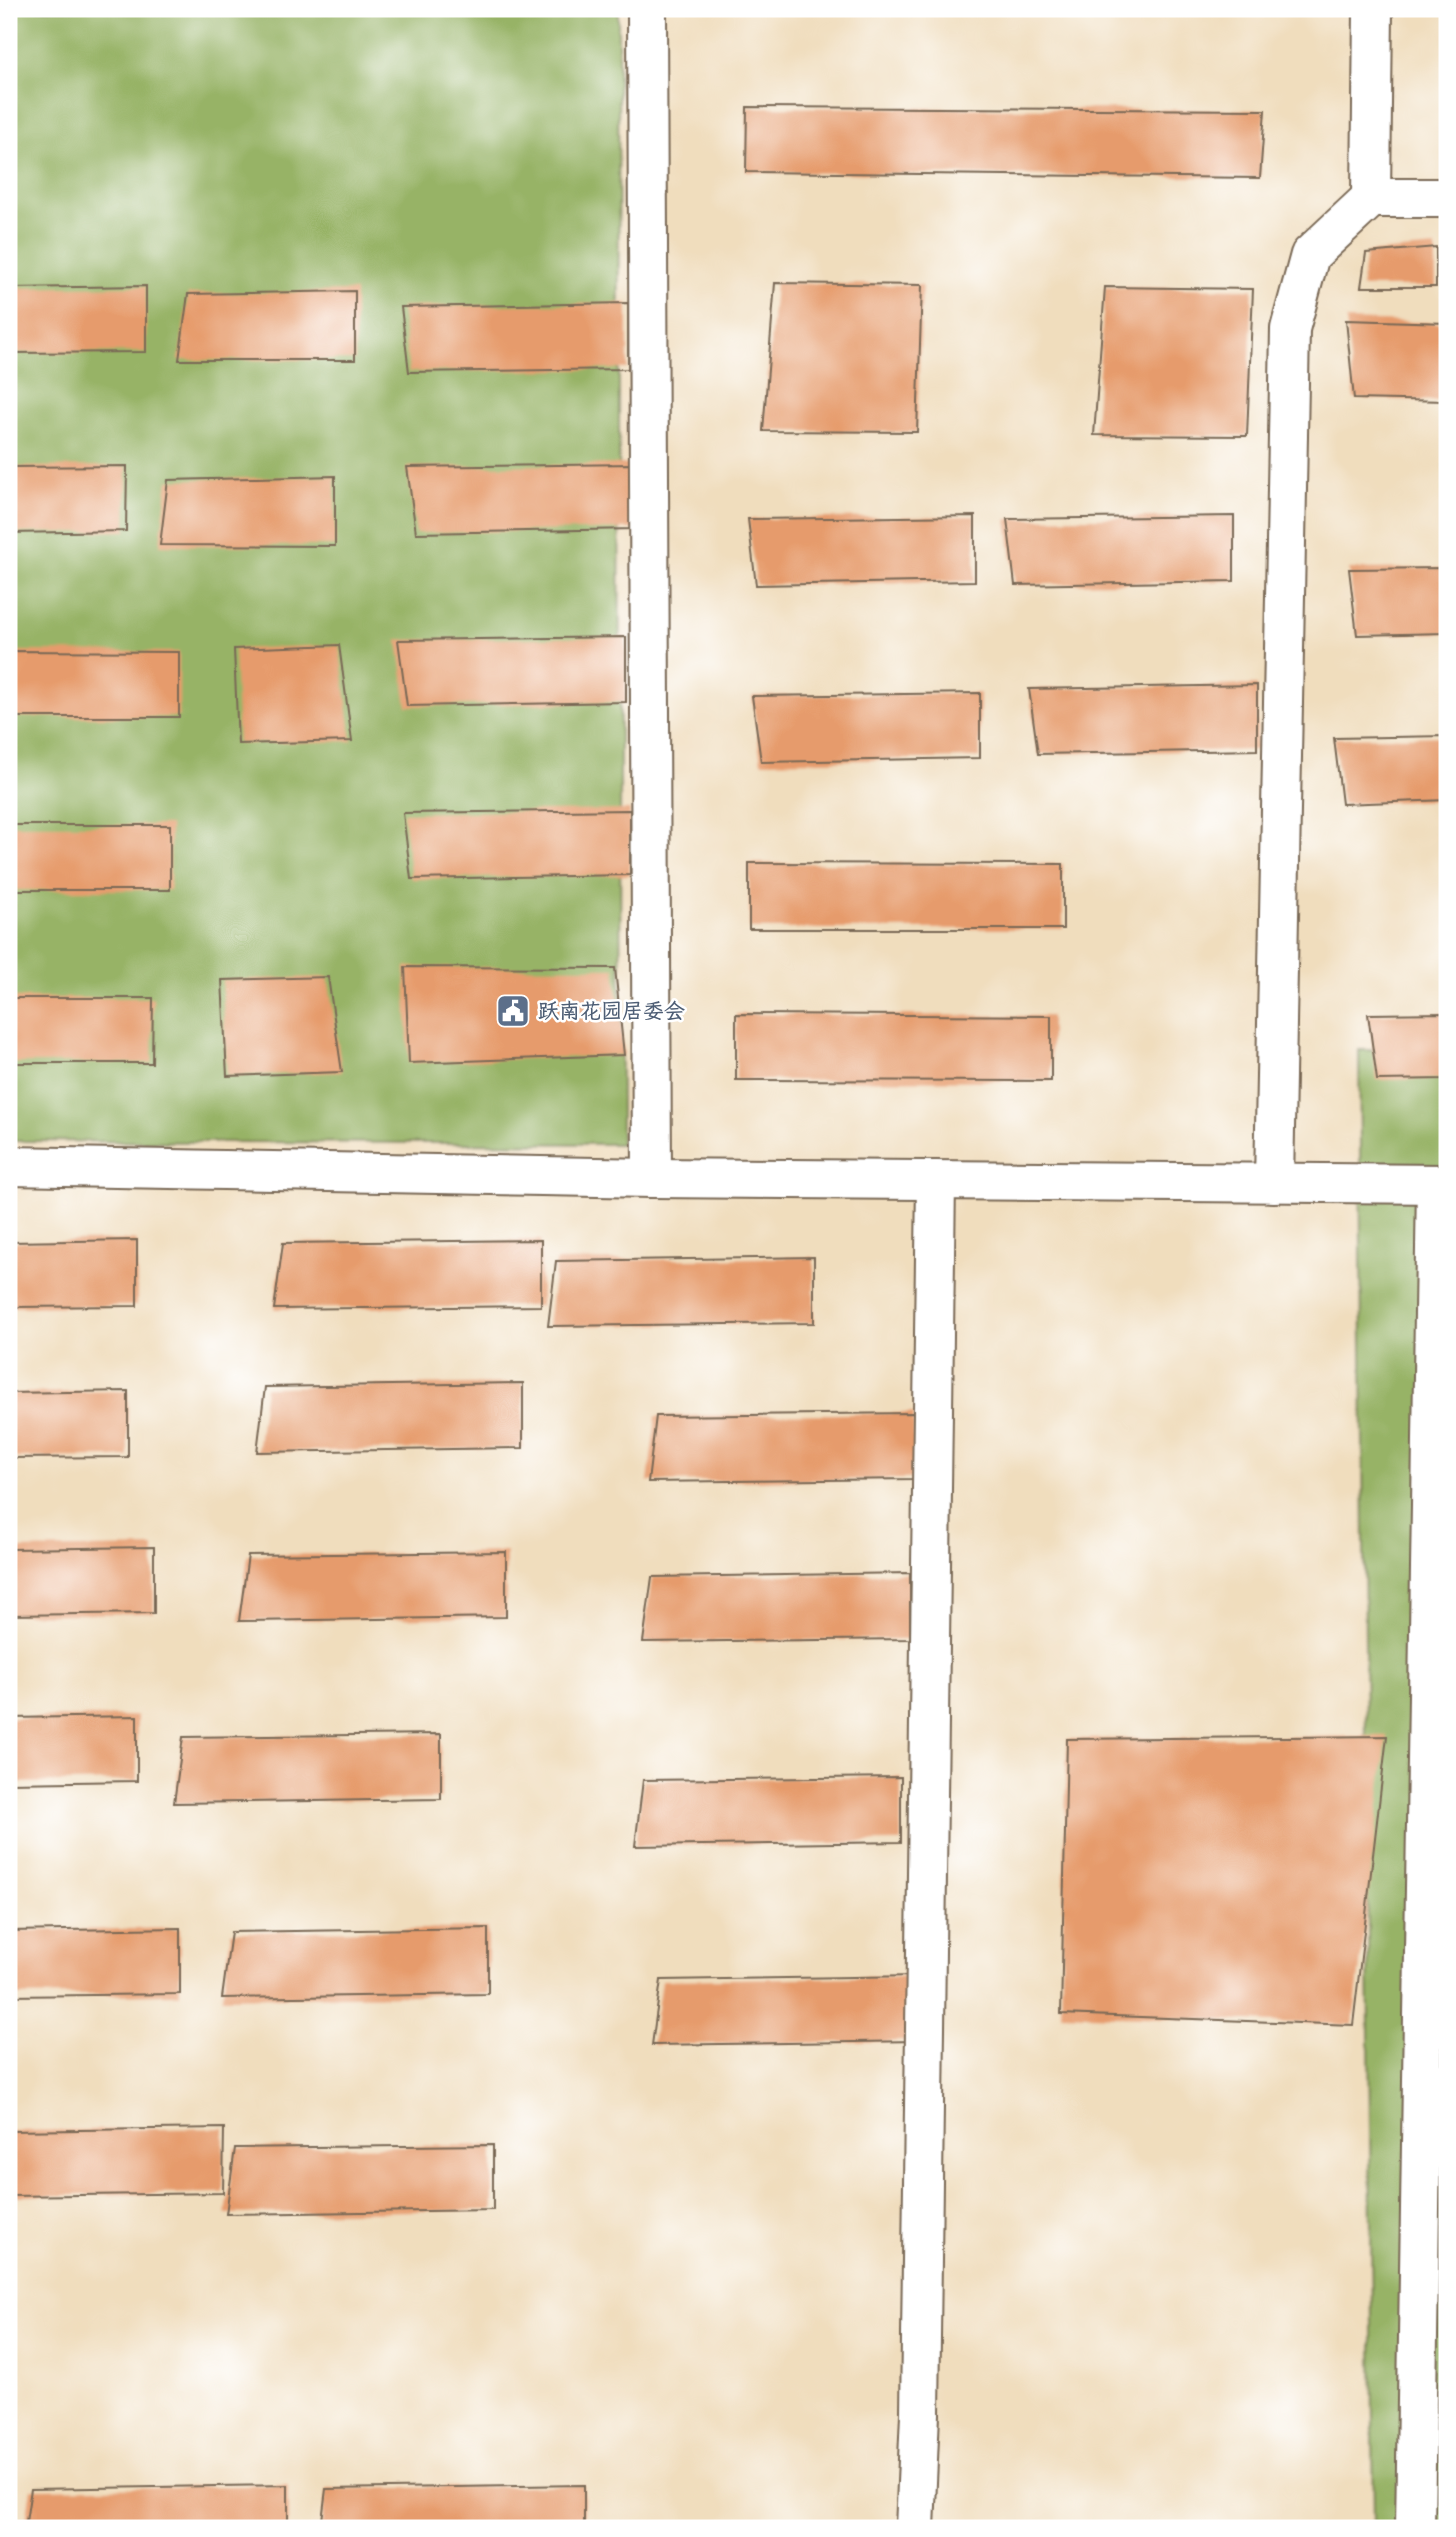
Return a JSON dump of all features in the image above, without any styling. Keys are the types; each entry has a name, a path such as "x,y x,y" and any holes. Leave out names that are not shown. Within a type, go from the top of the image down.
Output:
{"street":[{"path":"647,9 652,1178"},
{"path":"1371,198 1373,9"},
{"path":"1274,1183 1290,329 1310,255 1371,198 1447,198"},
{"path":"9,1166 652,1178 1442,1184 1415,2528"},
{"path":"915,2528 920,2400 936,1180"}],"green space":[{"path":"9,9 618,9 621,1144 9,1141"},
{"path":"1359,1050 1447,1051 1447,2528 1374,2528"}],"building":[{"path":"747,107 1265,110 1260,178 746,172"},
{"path":"1436,247 1436,287 1361,287 1366,253"},
{"path":"775,283 922,285 917,432 763,431"},
{"path":"146,286 146,352 9,353 9,288"},
{"path":"1105,287 1253,289 1247,436 1094,435"},
{"path":"355,291 355,360 179,360 188,294"},
{"path":"628,303 628,369 409,372 401,307"},
{"path":"1346,320 1447,323 1447,401 1354,399"},
{"path":"635,464 635,529 416,533 407,467"},
{"path":"127,466 126,531 9,533 9,467"},
{"path":"335,476 335,546 160,545 168,480"},
{"path":"975,516 975,581 756,585 748,519"},
{"path":"1234,516 1234,581 1015,585 1007,519"},
{"path":"1447,568 1447,633 1357,635 1349,569"},
{"path":"626,637 626,702 407,706 398,640"},
{"path":"339,645 352,741 238,744 234,649"},
{"path":"9,651 179,652 179,717 9,717"},
{"path":"1257,685 1257,750 1038,754 1029,689"},
{"path":"980,693 980,758 761,762 752,696"},
{"path":"1447,736 1447,800 1342,804 1334,738"},
{"path":"630,810 630,875 411,879 403,813"},
{"path":"9,825 170,825 170,890 9,890"},
{"path":"749,863 1063,864 1063,929 749,929"},
{"name":"跃南花园居委会","path":"405,967 615,968 624,1055 409,1063"},
{"path":"328,977 342,1072 227,1076 222,980"},
{"path":"9,998 153,998 152,1063 9,1063"},
{"path":"1447,1013 1447,1079 1377,1080 1368,1014"},
{"path":"736,1014 1051,1016 1051,1081 736,1080"},
{"path":"137,1240 137,1306 9,1307 9,1242"},
{"path":"541,1240 541,1306 274,1309 283,1243"},
{"path":"814,1257 814,1323 548,1326 556,1261"},
{"path":"523,1383 523,1448 257,1452 265,1387"},
{"path":"128,1391 128,1457 9,1458 9,1393"},
{"path":"914,1413 914,1479 648,1482 656,1416"},
{"path":"154,1547 154,1613 9,1615 9,1549"},
{"path":"506,1552 506,1617 239,1621 248,1555"},
{"path":"910,1573 910,1639 643,1642 652,1577"},
{"path":"137,1716 137,1781 9,1783 9,1718"},
{"path":"441,1734 441,1799 174,1803 183,1737"},
{"path":"1387,1736 1353,2025 1061,2014 1067,1739"},
{"path":"901,1777 901,1842 635,1846 643,1780"},
{"path":"180,1928 180,1994 9,1996 9,1931"},
{"path":"488,1928 488,1994 222,1998 231,1932"},
{"path":"919,1976 919,2041 652,2045 661,1980"},
{"path":"224,2128 223,2193 9,2196 9,2131"},
{"path":"493,2145 493,2210 226,2214 235,2148"},
{"path":"288,2485 288,2528 25,2528 31,2489"},
{"path":"584,2485 584,2528 321,2528 326,2489"}],"place":[{"name":"跃南花园居委会","path":"513,1011"}]}
